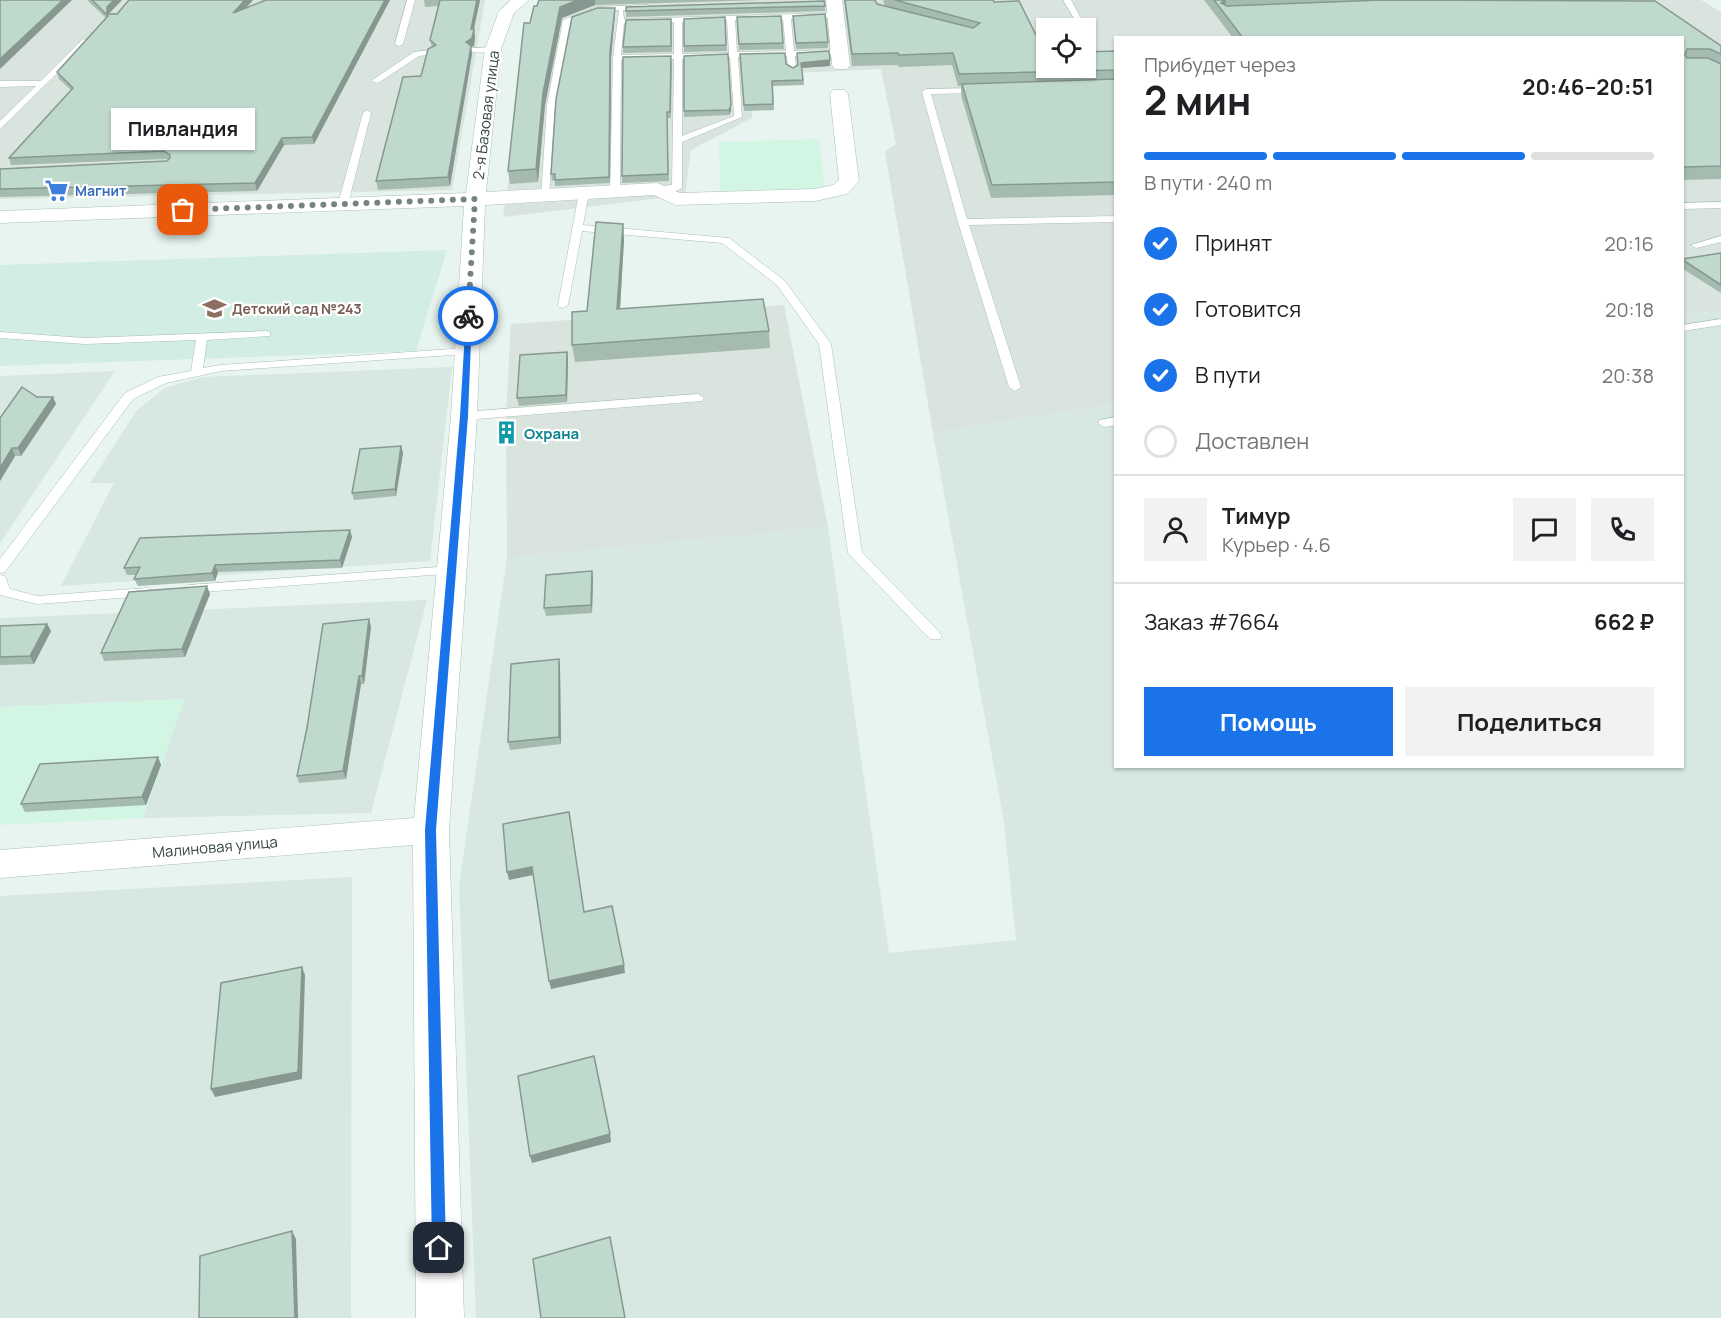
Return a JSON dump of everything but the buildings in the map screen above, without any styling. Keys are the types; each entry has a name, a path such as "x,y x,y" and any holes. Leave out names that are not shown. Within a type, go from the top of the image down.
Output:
{"street":[{"name":"2-я Базовая улица","path":"440,1318 430,830 464,416 475,199 493,49 507,11 521,0"},
{"path":"831,5 840,58"},
{"path":"0,216 475,199 657,189 676,199 815,195 840,190 849,181 839,94"},
{"name":"Малиновая улица","path":"0,864 430,830"}],"lane":[{"path":"399,44 411,0"},
{"path":"1067,0 1078,18"},
{"path":"620,21 787,16 831,5"},
{"path":"544,196 551,105 567,20 596,9 657,7"},
{"path":"615,192 617,58 621,8"},
{"path":"787,16 792,70"},
{"path":"677,141 738,117 731,18"},
{"path":"657,189 677,188 678,19"},
{"path":"0,126 86,41"},
{"path":"473,50 493,49"},
{"path":"375,81 417,54 431,52"},
{"path":"617,58 790,53 840,58"},
{"path":"0,84 43,83"},
{"path":"997,90 926,92 963,222 1015,387"},
{"path":"343,204 368,113"},
{"path":"563,305 584,193"},
{"path":"1684,206 1721,205"},
{"path":"963,222 1114,219"},
{"path":"577,228 725,240 781,283 825,344 855,553 935,636"},
{"path":"1696,245 1721,240"},
{"path":"1684,328 1721,322"},
{"path":"0,335 85,341 266,334"},
{"path":"196,373 202,336"},
{"path":"0,569 129,396 162,380 221,368 466,351"},
{"path":"464,416 698,398"},
{"path":"0,579 4,592 37,600 453,570"}],"shaded area":[{"path":"0,0 485,0 452,190 0,199"},
{"path":"580,0 1701,0 1721,12 1721,310 1684,316 1684,36 1114,36 1114,404 933,433 885,152 896,144 881,69 753,75 752,118 691,150 685,195 503,217 535,17"},
{"path":"819,139 825,189 720,191 719,142"},
{"name":"Детский сад №243","path":"447,250 416,351 0,366 0,265"},
{"path":"784,305 828,527 507,558 506,413 511,324"},
{"path":"1721,310 1721,1318 476,1318 459,885 507,558 828,527 889,953 1016,940 1004,822 933,433 1114,404 1114,768 1684,768 1684,316"},
{"path":"452,367 430,561 61,586 114,483 90,483 137,410 165,388 202,377"},
{"path":"115,371 0,543 0,376"},
{"path":"427,600 371,813 143,818 184,699 0,707 0,618"},
{"path":"185,699 143,818 0,825 0,707"},
{"path":"352,877 351,1318 0,1318 0,896"}],"way so far":[{"path":"183,210 475,199 468,316"}],"place":[{"name":"Магнит","path":"57,190"},
{"name":"Пивландия","path":"183,210"},
{"name":"Детский сад №243","path":"214,308"},
{"name":"Охрана","path":"506,433"}],"route":[{"path":"439,1248 430,830 453,570 464,416 468,316"}]}
